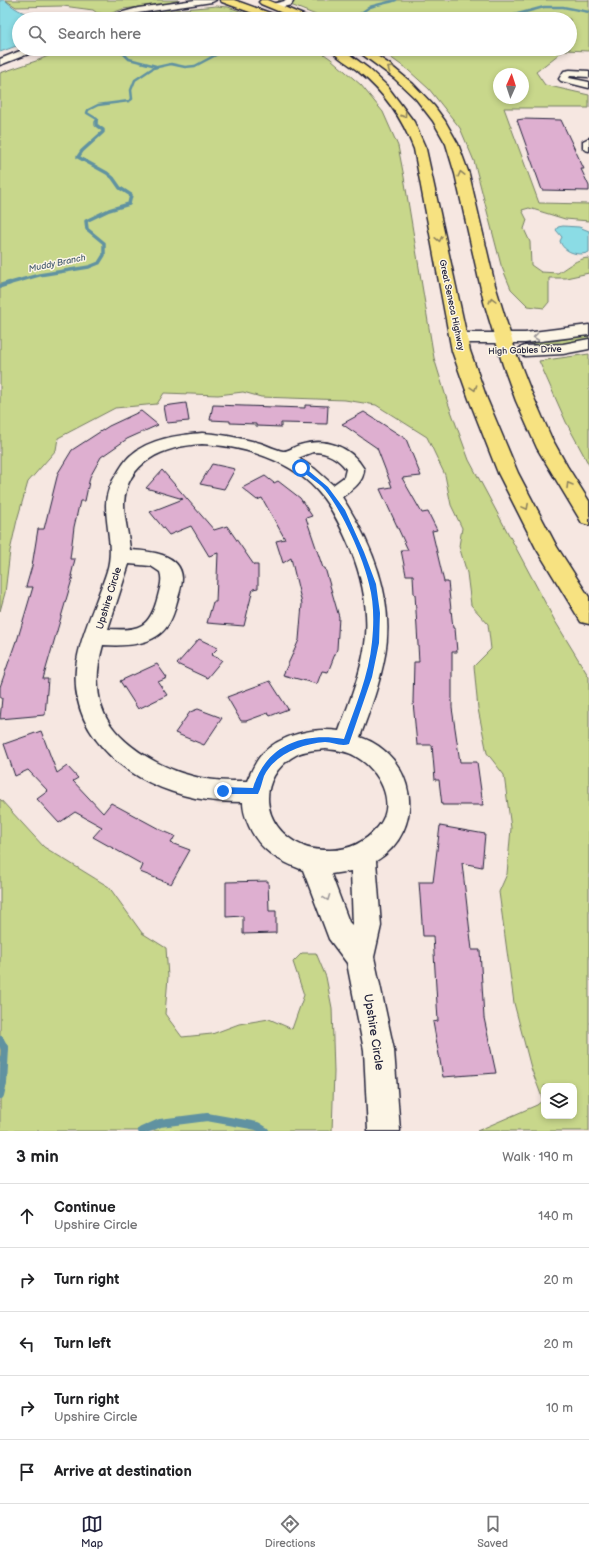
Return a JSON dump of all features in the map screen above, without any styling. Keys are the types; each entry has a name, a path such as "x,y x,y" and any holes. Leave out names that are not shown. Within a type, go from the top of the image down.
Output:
{"main road":[{"path":"225,0 258,12"},
{"path":"256,0 289,12"},
{"name":"Great Seneca Highway","path":"346,56 388,93 407,118 420,149 460,345 478,399 508,473 547,548 589,616"},
{"path":"372,56 399,75 417,93 432,110 455,150 480,254 515,375 547,449 589,518"}],"street":[{"path":"134,12 212,0"},
{"path":"275,6 288,3 288,0"},
{"path":"0,62 15,56"},
{"path":"589,74 570,72 567,73 564,79 589,85"},
{"path":"589,141 589,148"},
{"name":"High Gables Drive","path":"505,344 525,338 589,330"},
{"name":"High Gables Drive","path":"460,345 505,344 563,349 589,344"},
{"name":"Upshire Circle","path":"255,792 223,791 186,786 149,771 116,749 98,727 87,698 87,668 119,563 119,539 115,497 122,478 126,472 136,460 154,449 171,443 193,439 216,439 262,449 285,458 316,479 331,495 342,510 361,552 372,584 376,613 376,643 369,677 347,742"},
{"path":"285,458 307,448 320,447 332,449 349,460 355,469 354,476 348,483 331,495"},
{"path":"96,636 120,637 138,635 153,629 162,619 164,613 172,581 170,569 163,563 154,559 119,557"},
{"path":"326,739 347,742 365,749 380,761 392,776 398,793 398,811 392,828 380,844 363,855 339,862 313,862 293,855 275,843 262,828 256,810 255,792 261,774 272,759 288,748 306,741 326,739"},
{"name":"Upshire Circle","path":"363,855 367,926 360,957 379,1050 384,1131"},
{"name":"Upshire Circle","path":"313,862 339,930 360,957"}],"green space":[{"path":"5,0 179,0 165,4 123,9 115,12 96,12 93,10 63,6 16,7"},
{"path":"278,0 589,0 589,51 577,51 577,12 308,12"},
{"path":"216,6 228,7 243,12 154,12"},
{"path":"48,56 327,56 361,85 383,112 398,146 434,358 447,400 469,460 555,621 589,677 589,1131 477,1131 537,1105 541,1102 541,1119 577,1119 577,1083 541,1083 541,1095 531,1068 514,1003 499,892 507,874 511,828 504,775 487,753 478,709 474,666 491,649 488,624 471,605 467,573 459,546 462,528 451,505 445,475 427,437 376,405 345,400 261,397 243,392 218,395 164,393 157,404 115,408 58,438 56,450 28,482 10,551 5,593 0,611 0,73"},
{"path":"389,56 556,56 536,72 545,85 589,95 589,108 504,108 539,203 589,204 589,221 565,219 529,208 522,210 527,220 524,229 530,242 531,265 541,272 558,273 577,261 589,258 589,273 566,278 549,278 549,302 544,308 528,306 511,289 501,265 474,161 460,128 429,89 408,70"},
{"path":"589,335 589,340 562,345 531,346 530,344 533,342 554,341"},
{"path":"589,354 589,465 566,422 539,361"},
{"path":"0,799 44,847 109,887 142,933 166,948 168,977 165,1014 182,1037 212,1034 239,1024 269,1019 292,1029 304,995 293,962 302,953 316,953 326,977 332,1008 334,1072 332,1131 0,1131"}],"water":[{"path":"0,0 5,0 23,12 12,12 12,48 0,52"},
{"path":"558,227 579,227 589,231 589,252 576,254 564,248 560,241 562,237 556,230"}],"building":[{"path":"517,120 561,120 584,169 581,169 589,186 589,191 542,190"},
{"path":"186,403 189,421 167,423 164,406"},
{"path":"213,405 305,408 305,405 328,406 327,424 281,423 281,427 256,426 256,424 230,423 230,421 210,420"},
{"path":"141,411 158,425 127,439 101,457 90,477 85,501 80,501 74,527 70,559 75,559 71,576 73,576 43,679 48,679 45,715 0,719 2,698 0,698 0,687 17,641 33,587 26,587 32,566 38,529 44,529 58,473 72,450 109,426"},
{"path":"364,412 406,439 421,476 402,478 422,513 428,512 437,530 432,531 444,582 448,582 453,628 455,628 457,652 452,652 452,708 460,762 477,762 483,805 442,805 439,780 435,780 432,745 417,745 413,702 414,662 419,662 415,594 413,575 406,575 401,550 408,550 380,489 392,487 377,448 342,424"},
{"path":"212,464 235,469 224,489 200,484"},
{"path":"162,470 214,530 227,526 254,565 258,565 258,588 253,589 244,626 207,623 213,602 216,602 218,553 209,556 191,526 169,535 150,512 183,499 146,488"},
{"path":"265,476 274,483 278,481 300,498 312,516 306,518 323,568 325,568 339,617 337,649 328,672 322,671 317,684 283,675 299,640 302,604 291,558 283,563 276,541 285,539 262,498 257,500 242,488"},
{"path":"199,639 218,648 211,655 222,660 207,678 177,664"},
{"path":"157,664 167,678 158,682 167,695 138,709 120,681"},
{"path":"270,681 288,709 270,716 268,713 246,721 241,721 227,697"},
{"path":"198,709 222,718 204,745 175,733 190,712"},
{"path":"41,731 57,773 67,766 78,778 73,781 103,813 111,803 175,836 171,843 190,850 171,884 140,872 143,865 93,837 102,827 75,812 59,823 37,799 48,791 28,770 15,776 4,744"},
{"path":"440,826 485,834 482,867 462,863 472,950 480,950 484,1018 496,1073 443,1077 433,1022 438,1021 433,936 423,936 419,882 433,882"},
{"path":"268,881 269,911 276,911 276,933 243,934 243,916 226,917 226,882"}],"waterway":[{"path":"363,12 370,7 396,0"},
{"name":"Muddy Branch","path":"525,12 544,7 563,7 589,12"},
{"path":"126,56 129,59 156,66"},
{"name":"Muddy Branch","path":"96,123 97,119 87,113 88,110 98,105 129,101 132,99 131,90 135,80 153,68 171,64 185,67 195,66 214,56"},
{"name":"Muddy Branch","path":"7,284 39,275 89,267 99,263 104,255 104,243 87,229 86,221 109,210 129,204 131,195 120,188 113,178 107,173 78,157 82,151 103,132 103,130 96,125 96,123"},
{"name":"Muddy Branch","path":"0,286 10,283"},
{"path":"0,1040 5,1049 3,1083 0,1095"},
{"path":"142,1131 160,1123 207,1117 257,1126 265,1131"}],"route":[{"path":"223,791 255,792 261,774 272,759 288,748 306,741 326,739 347,742 369,677 376,643 376,613 372,584 361,552 342,510 326,488 301,468"}]}
